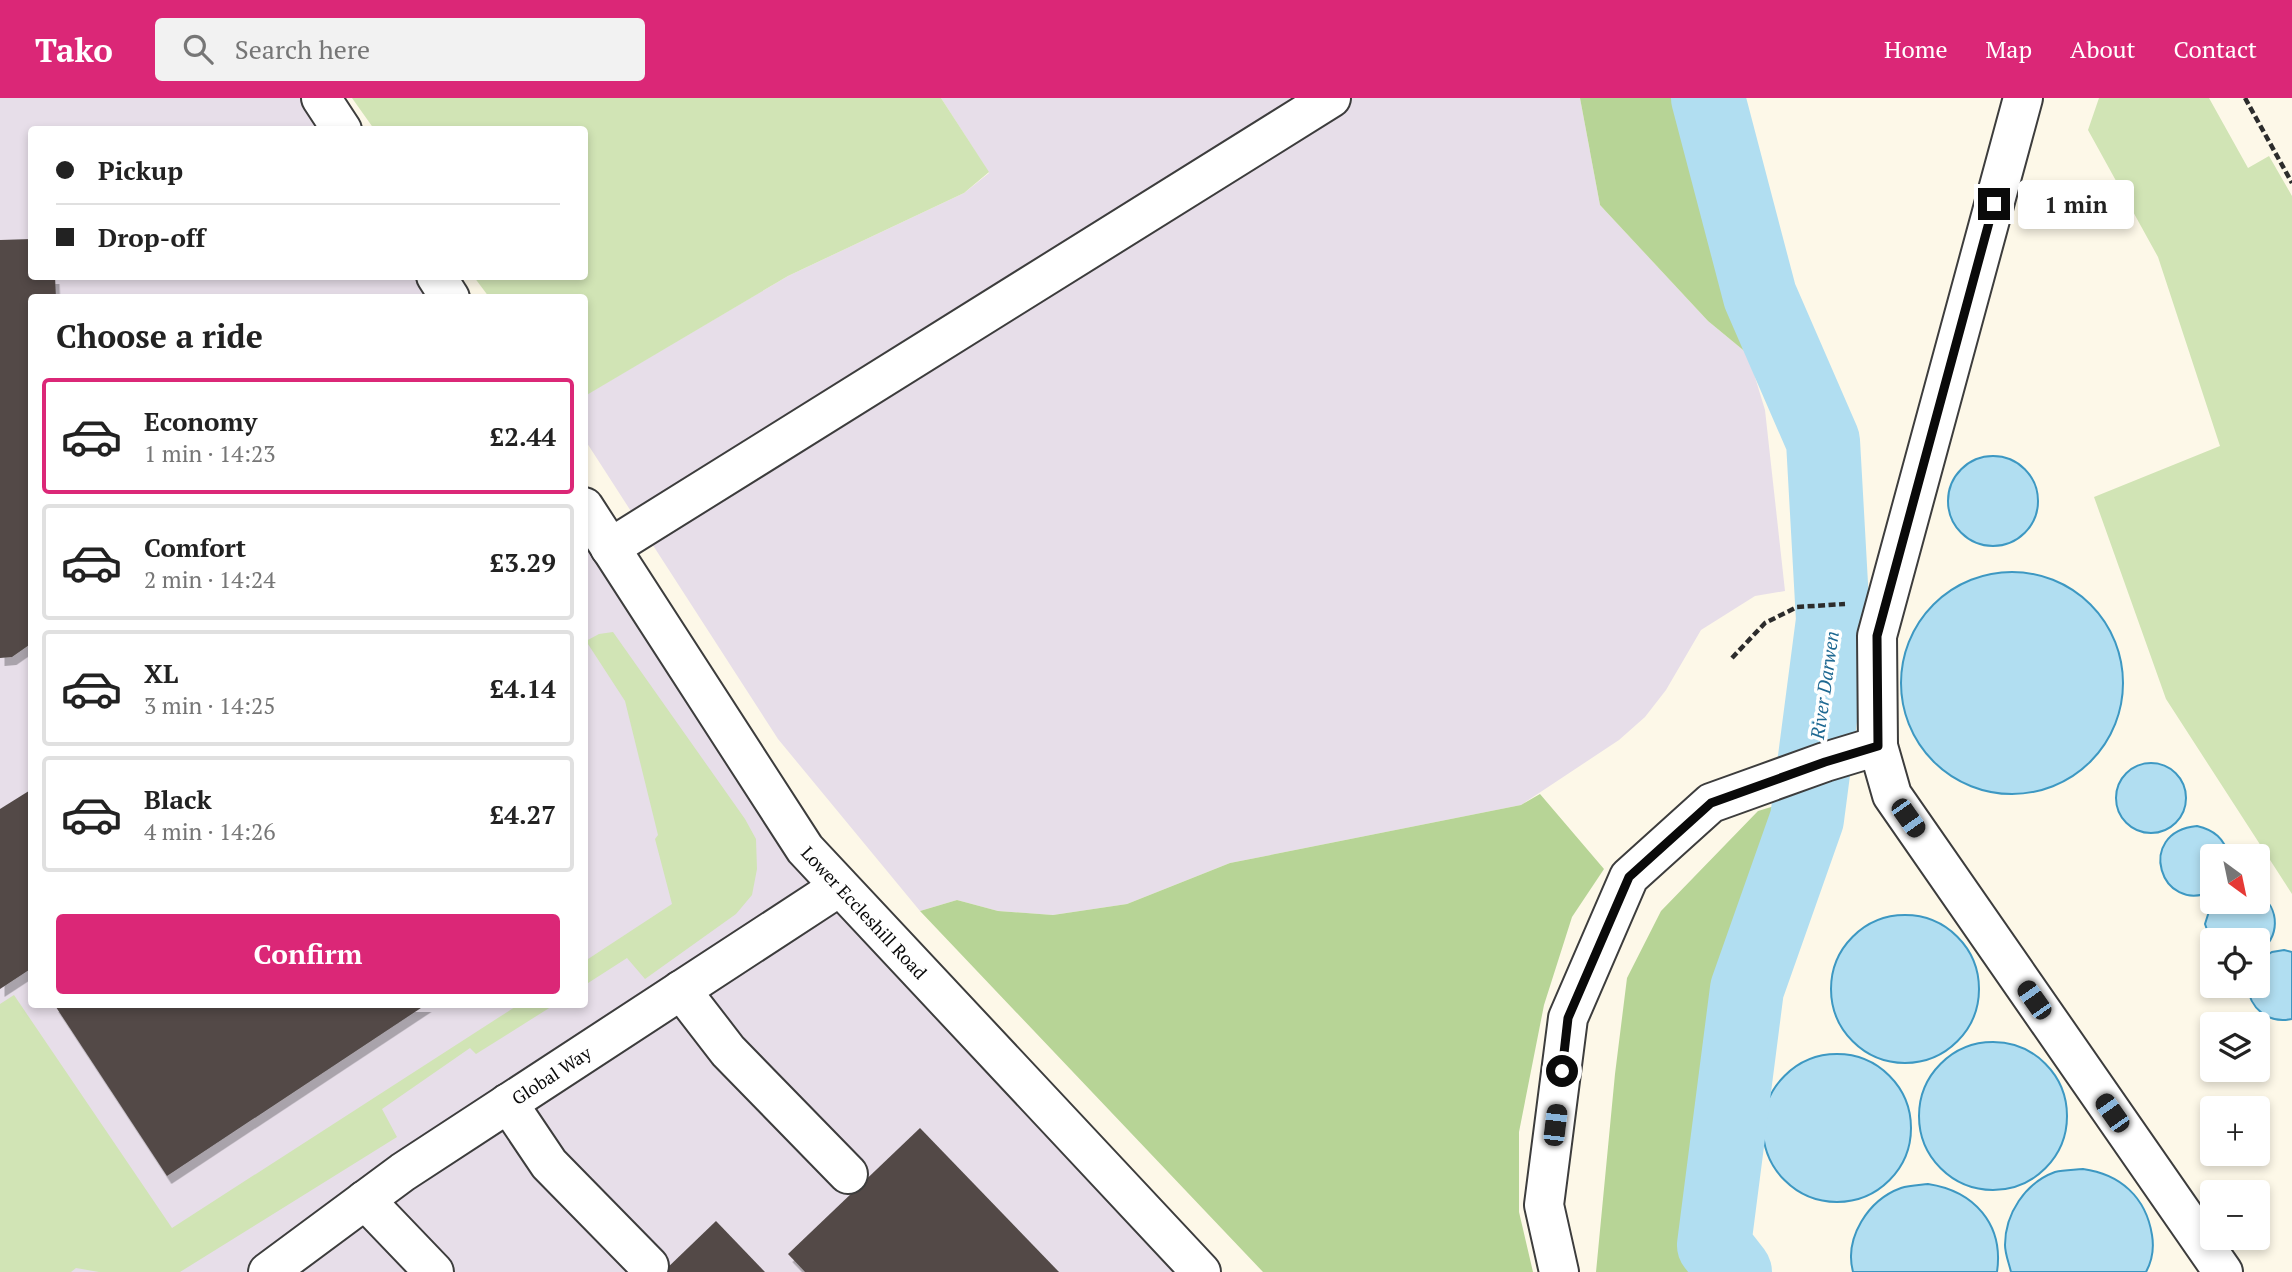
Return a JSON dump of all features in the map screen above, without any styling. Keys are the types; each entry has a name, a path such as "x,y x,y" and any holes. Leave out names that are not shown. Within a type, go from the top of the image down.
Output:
{"street":[{"path":"321,98 339,126"},
{"path":"610,548 1331,98"},
{"path":"2023,98 1877,636 1878,746 1892,795 2223,1272"},
{"name":"Lower Eccleshill Road","path":"588,513 804,849 1201,1272"},
{"path":"1559,1272 1544,1205 1568,1018 1629,877 1711,803 1878,746"},
{"name":"Global Way","path":"268,1272 365,1200 508,1103 839,887"},
{"path":"681,990 728,1052 848,1174"},
{"path":"508,1103 549,1164 649,1266"},
{"path":"365,1200 434,1272"}],"path":[{"path":"2245,98 2292,183"},
{"path":"1731,658 1765,623 1797,607 1857,603"}],"shaded area":[{"path":"0,98 333,98 341,126 28,126 28,280 441,280 450,294 28,294 28,1008 588,1008 588,504 839,887 1199,1272 0,1272"},
{"path":"941,98 1580,98 1600,205 1708,321 1748,354 1765,410 1785,591 1755,596 1701,630 1666,690 1645,717 1619,740 1521,805 1230,863 1127,904 1053,915 998,911 957,900 920,911 778,739 588,445 588,394 788,276 964,193 989,173"}],"green space":[{"path":"352,98 941,98 989,172 964,193 788,276 588,394 588,294 487,294 476,280 588,280 588,126 372,126"},
{"path":"1580,98 1694,98 1748,354 1708,321 1600,205"},
{"path":"2099,98 2209,98 2248,168 2269,156 2292,196 2292,894 2270,860 2270,844 2260,844 2166,699 2094,497 2220,446 2158,257 2088,130"},
{"path":"613,632 745,819 756,839 757,869 752,895 736,914 645,979 627,958 588,983 588,959 672,904 625,701 588,644 588,640 599,634"},
{"path":"1540,794 1604,869 1572,917 1544,1005 1519,1132 1519,1212 1533,1272 1263,1272 920,911 957,900 998,911 1053,915 1127,904 1230,863 1521,805"},
{"path":"1797,799 1731,983 1694,1228 1693,1255 1702,1272 1596,1272 1627,978 1661,911 1758,811"},
{"path":"14,995 172,1228 513,1008 549,1008 476,1054 470,1048 382,1109 397,1137 180,1272 99,1272 76,1268 71,1272 0,1272 0,1004"}],"water":[{"path":"1993,456 2010,459 2025,469 2035,484 2038,501 2035,518 2025,533 2010,543 1993,546 1976,543 1961,533 1951,518 1948,501 1951,484 1961,469 1976,459"},
{"path":"2001,572 2023,572 2055,580 2074,590 2091,604 2105,621 2115,640 2123,683 2115,726 2105,745 2091,762 2074,776 2055,786 2023,794 2001,794 1969,786 1950,776 1926,754 1909,726 1901,694 1901,672 1909,640 1919,621 1941,597 1969,580"},
{"path":"2151,763 2176,773 2186,798 2176,823 2151,833 2126,823 2116,798 2126,773"},
{"path":"2197,826 2218,836 2224,844 2200,844 2200,894 2194,896 2179,892 2168,883 2162,870 2161,856 2166,842 2177,832"},
{"path":"2270,905 2275,923 2270,941 2270,928 2206,928 2208,914 2270,914"},
{"path":"1905,915 1933,921 1957,937 1973,961 1979,989 1973,1017 1957,1041 1933,1057 1905,1063 1877,1057 1853,1041 1837,1017 1831,989 1837,961 1853,937 1877,921"},
{"path":"2272,952 2292,952 2292,1019 2270,1018 2270,1012 2261,1012 2251,998 2270,998"},
{"path":"1993,1042 2021,1048 2045,1064 2061,1088 2067,1116 2061,1144 2045,1168 2021,1184 1993,1190 1965,1184 1941,1168 1925,1144 1919,1116 1925,1088 1941,1064 1965,1048"},
{"path":"1837,1054 1865,1060 1889,1076 1905,1100 1911,1128 1905,1156 1889,1180 1865,1196 1837,1202 1809,1196 1785,1180 1769,1156 1763,1128 1769,1100 1785,1076 1809,1060"},
{"path":"2083,1169 2120,1182 2144,1209 2153,1244 2146,1272 2011,1272 2005,1248 2006,1233 2019,1201 2044,1177 2055,1172"},
{"path":"1928,1184 1959,1194 1972,1202 1982,1213 1996,1239 1997,1272 1853,1272 1852,1246 1861,1222 1869,1211 1878,1201 1901,1188"}],"building":[{"path":"28,239 28,280 55,280 56,294 28,294 28,646 12,657 0,658 0,240"},
{"path":"28,792 28,971 0,989 0,809"},
{"path":"57,1008 421,1008 167,1176"},
{"path":"920,1128 1059,1272 805,1272 788,1254"},
{"path":"716,1221 765,1272 663,1272"}],"waterway":[{"name":"River Darwen","path":"1708,98 1760,296 1823,441 1833,620 1807,819 1747,989 1714,1245 1735,1272"}],"route":[{"path":"1562,1071 1568,1018 1629,877 1711,803 1878,746 1877,636 1994,204"}]}
